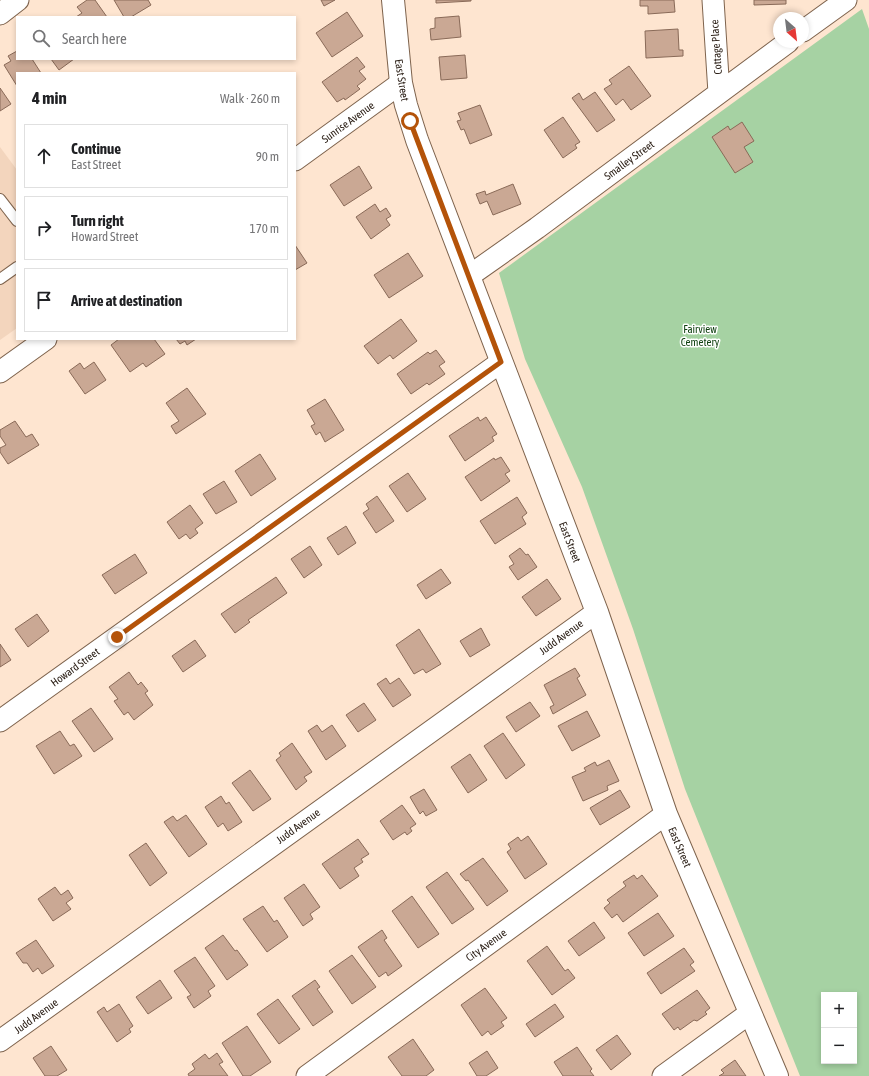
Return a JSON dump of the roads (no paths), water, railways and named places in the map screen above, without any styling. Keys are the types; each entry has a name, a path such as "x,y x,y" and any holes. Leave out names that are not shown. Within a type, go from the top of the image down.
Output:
{"street":[{"path":"0,14 18,0"},
{"name":"East Street","path":"393,0 401,83 406,106 417,140 597,612 666,814 777,1076"},
{"name":"Cottage Place","path":"713,0 719,93"},
{"path":"809,27 846,0"},
{"name":"Smalley Street","path":"469,276 537,228 780,48"},
{"name":"Sunrise Avenue","path":"296,159 401,83"},
{"path":"0,372 45,340"},
{"name":"Howard Street","path":"0,721 501,362"},
{"name":"Judd Avenue","path":"0,1041 597,612"},
{"name":"City Avenue","path":"307,1076 666,814"},
{"path":"663,1076 750,1014"}],"lane":[{"path":"0,199 16,220"},
{"path":"0,279 16,268"}],"park label":[{"name":"Fairview Cemetery","path":"700,335"}]}
